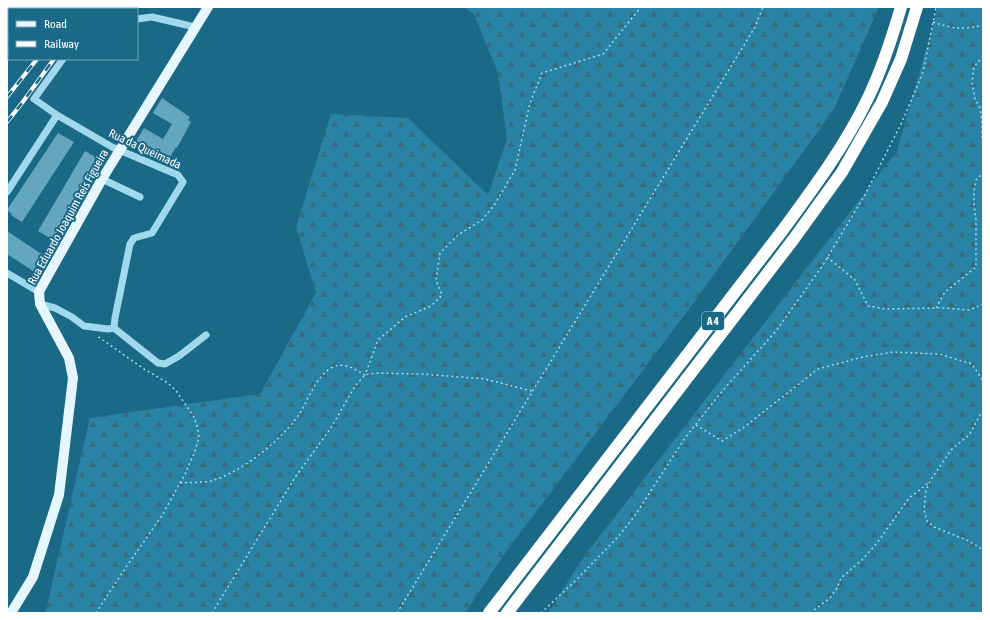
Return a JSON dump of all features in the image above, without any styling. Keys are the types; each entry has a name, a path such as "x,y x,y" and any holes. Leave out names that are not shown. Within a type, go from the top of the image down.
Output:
{"highway":[{"name":"A 4","path":"489,613 818,182 843,144 868,98 888,48 902,7"},
{"name":"A 4","path":"507,613 793,240 842,172 878,110 901,60 917,7"}],"main road":[{"name":"Rua Eduardo Joaquim Reis Figueira","path":"11,613 33,577 59,495 73,378 70,358 40,304 39,292 102,179 208,7"}],"street":[{"path":"138,19 152,17 195,27"},
{"name":"Rua da Queimada","path":"62,60 34,99 57,115 112,147 178,175 182,182 152,233 134,238 130,244 114,328"},
{"path":"7,192 57,115"},
{"path":"102,179 140,196"},
{"path":"7,273 39,292"},
{"path":"40,304 55,308 72,317 84,326 108,329 114,328 158,362 165,364 179,356 206,335"}],"path":[{"path":"212,613 296,476 331,428 355,386 365,375 378,340 405,317 431,306 442,295 436,280 440,253 458,235 482,220 495,204 515,170 530,103 542,72 603,54 640,7"},
{"path":"397,613 755,26 763,7"},
{"path":"541,613 606,549 634,517 684,438 723,390 776,331 828,257 866,193 902,122 923,72 936,7"},
{"path":"933,22 948,27 965,29 983,25"},
{"path":"983,56 974,67 972,82 975,99 980,108 983,145"},
{"path":"936,308 945,292 976,266 976,220 974,192 976,180 983,174"},
{"path":"828,257 855,280 868,306 886,309 936,308 970,310 983,304"},
{"path":"84,326 144,369 168,383 178,392 194,417 199,437 195,451 163,514 96,613"},
{"path":"695,425 722,441 743,428 818,369 863,357 893,352 939,354 972,364 983,381"},
{"path":"180,483 210,481 226,475 258,456 287,430 298,415 319,379 331,368 339,365 348,366 365,375 375,373 422,374 485,378 532,391"},
{"path":"983,410 969,434 951,450 930,481 926,490 924,510 927,521 934,527 969,541 983,550"},
{"path":"810,613 830,598 837,588 841,578 863,559 909,498 930,481"}],"green space":[{"path":"464,7 879,7 834,109 692,305 505,553 465,613 44,613 46,610 90,418 260,394 316,293 296,227 331,114 408,118 488,195 507,139 498,73 474,14"},
{"path":"938,7 983,7 983,613 548,613 583,558 897,151"}],"building":[{"path":"162,98 190,117 188,120 191,122 177,148 176,147 170,157 165,154 163,157 136,141 144,128 163,139 172,124 153,113"},
{"path":"58,133 74,142 22,222 11,215 12,214 7,210"},
{"path":"85,151 102,161 55,241 38,231"},
{"path":"7,231 43,255 33,271 7,254"}],"railway":[{"path":"7,97 36,60"},
{"path":"7,122 53,60"}]}
